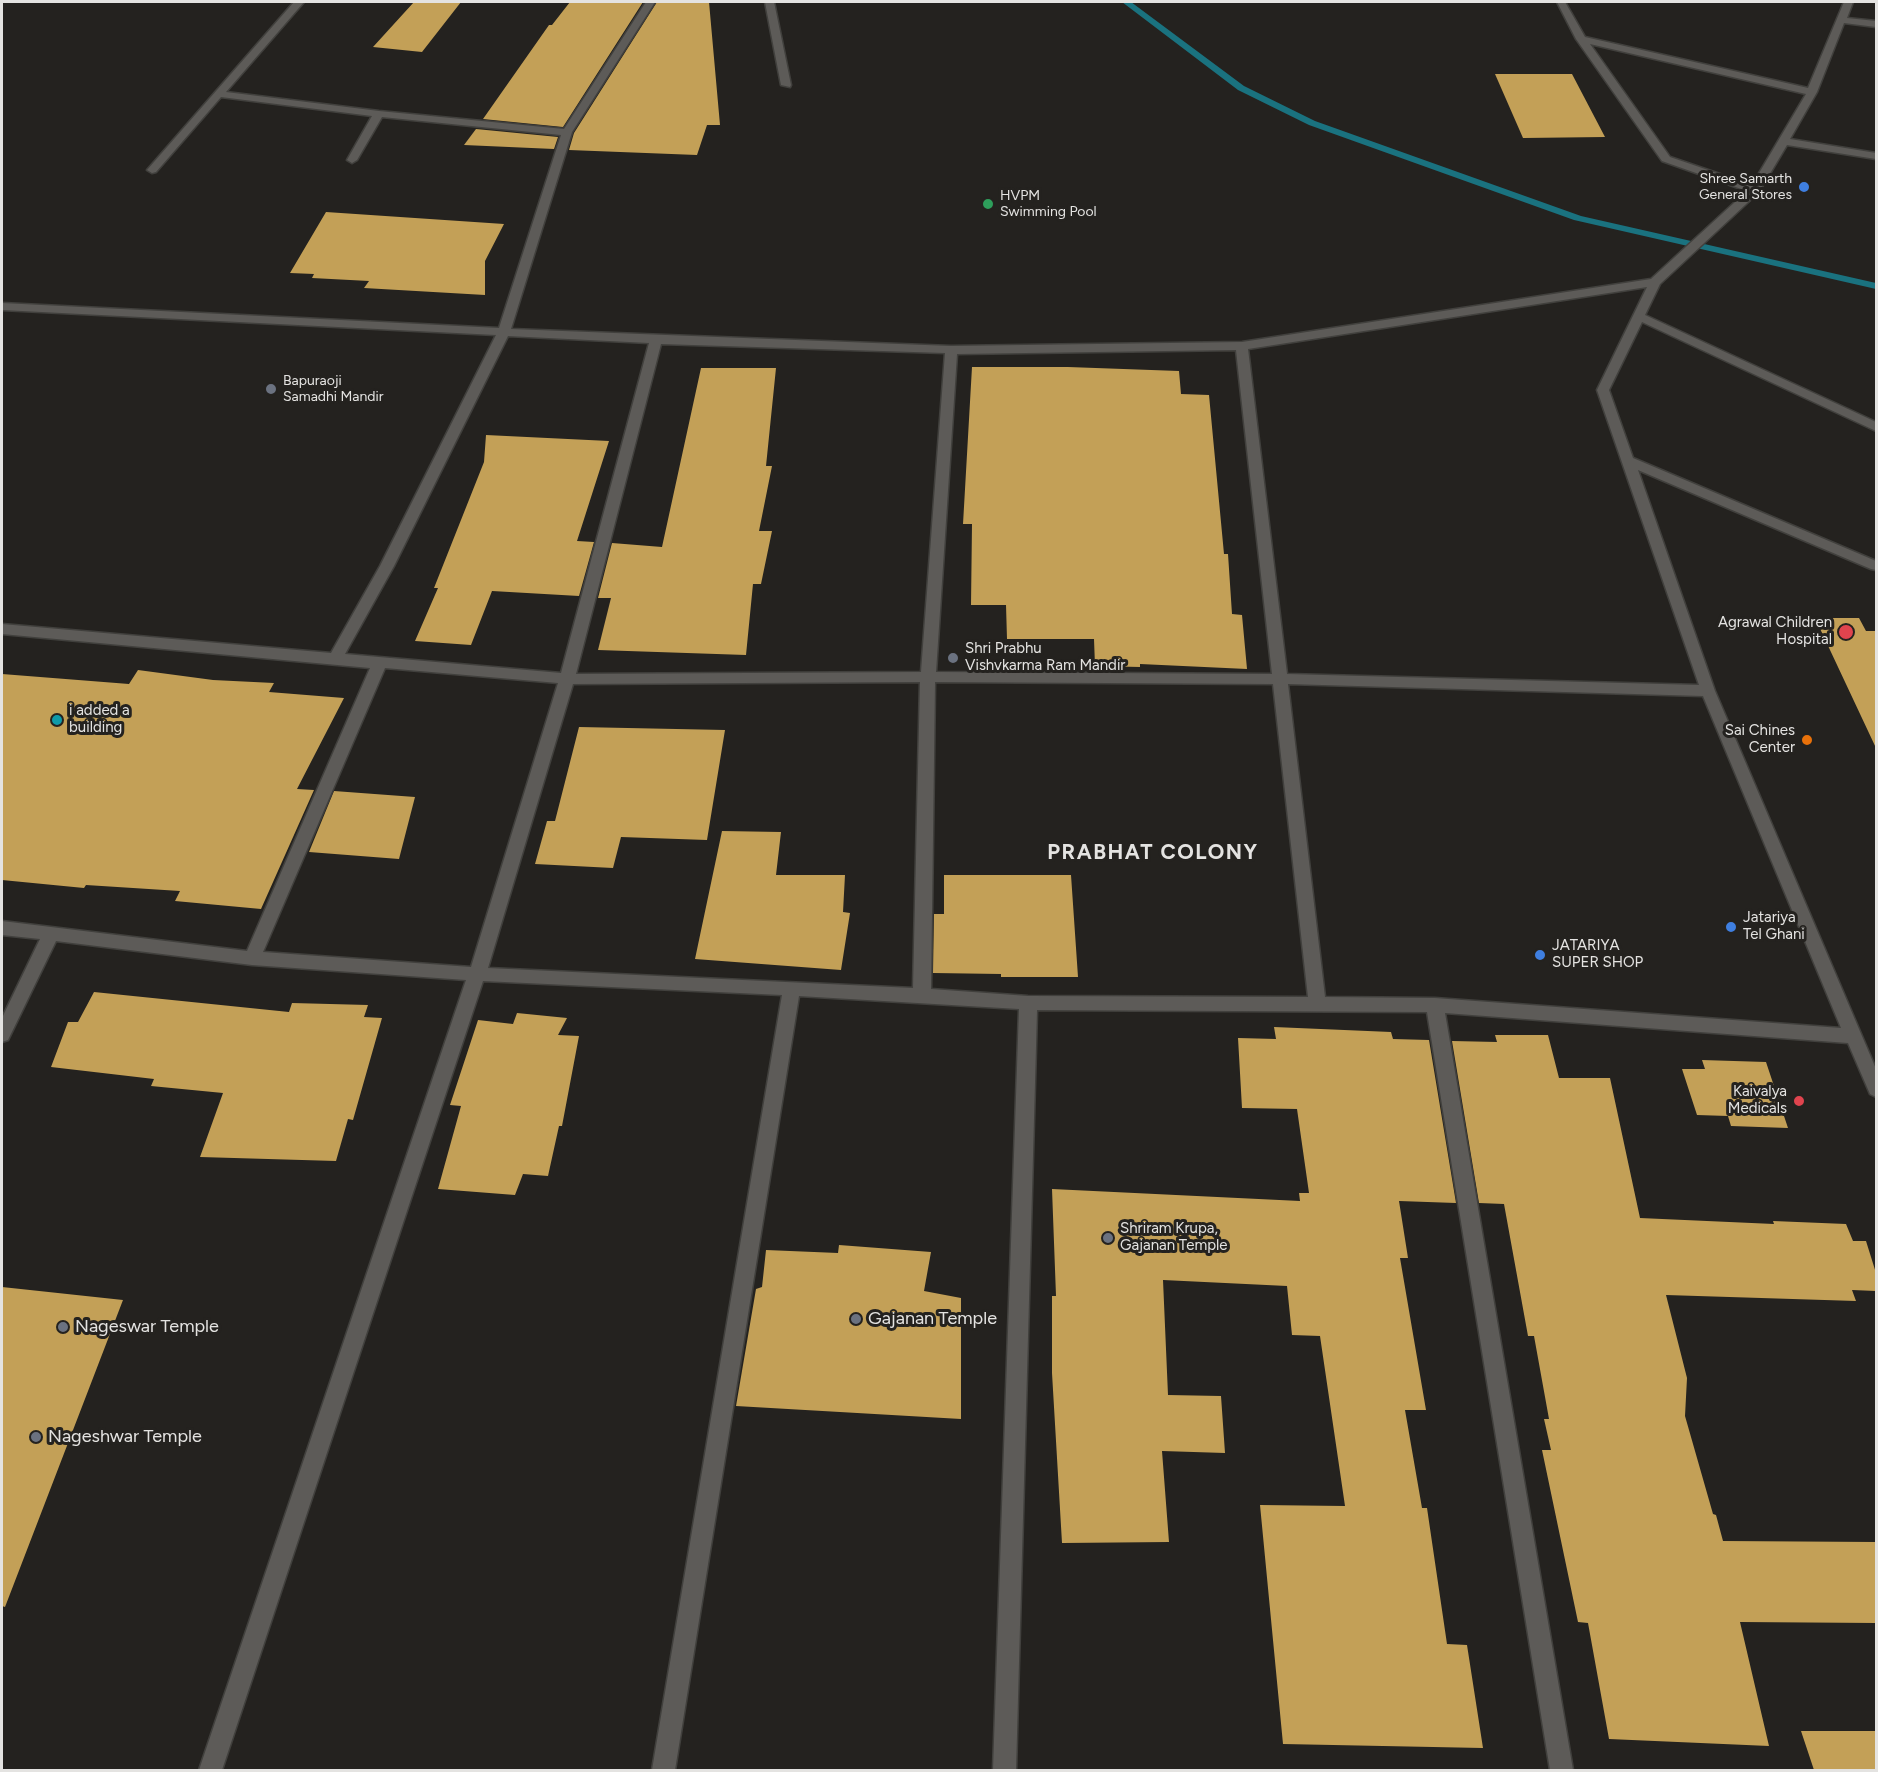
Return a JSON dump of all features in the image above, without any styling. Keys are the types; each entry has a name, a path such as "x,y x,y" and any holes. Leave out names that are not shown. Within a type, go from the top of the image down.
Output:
{"street":[{"path":"152,170 299,2"},
{"path":"379,664 336,658 387,566 503,334 567,132 650,2"},
{"path":"769,2 786,85"},
{"path":"1561,2 1581,39 1666,159 1755,190"},
{"path":"1848,2 1812,92 1755,190 1655,282 1603,390 1708,691 1876,1089"},
{"path":"1841,20 1876,24"},
{"path":"1581,39 1812,92"},
{"path":"218,94 379,114 567,132"},
{"path":"352,160 379,114"},
{"path":"1784,141 1876,156"},
{"path":"2,306 503,334 951,350 1242,346 1655,282"},
{"path":"1638,316 1876,427"},
{"path":"210,1770 477,974 567,680 656,340"},
{"path":"1242,346 1317,1004"},
{"path":"922,994 928,677 951,350"},
{"path":"1628,461 1876,567"},
{"path":"2,629 567,680 928,677 1281,680 1708,691"},
{"path":"252,958 379,664"},
{"path":"2,928 252,958 477,974 922,994 1028,1003 1435,1005 1852,1036"},
{"path":"2,1035 51,934"},
{"path":"663,1770 792,988"},
{"path":"1004,1770 1028,1003"},
{"path":"1435,1005 1562,1770"}],"building":[{"path":"414,2 461,2 422,52 373,47"},
{"path":"570,2 643,2 563,127 483,119 549,25 552,25"},
{"path":"657,2 709,2 720,125 707,125 697,155 569,150 574,133"},
{"path":"1495,74 1572,74 1605,137 1523,138"},
{"path":"476,129 558,137 554,149 464,145"},
{"path":"326,212 504,224 485,261 485,295 364,288 369,281 312,278 314,274 290,273"},
{"path":"972,367 1068,367 1179,371 1181,394 1209,395 1224,554 1228,554 1232,614 1242,615 1247,669 1140,664 1140,667 1095,666 1094,639 1007,639 1006,605 971,605 972,524 963,524"},
{"path":"701,368 776,368 766,466 772,466 759,531 772,531 761,584 753,584 746,655 598,650 611,598 598,598 612,543 662,547"},
{"path":"486,435 609,441 577,541 594,542 579,596 492,591 471,645 415,641 438,588 434,588 484,462"},
{"path":"1815,618 1859,618 1866,631 1876,631 1876,748"},
{"path":"138,670 213,680 274,683 269,692 344,698 297,789 314,790 261,909 175,901 180,891 86,885 84,888 2,880 2,674 129,684"},
{"path":"579,727 725,730 707,840 621,837 613,868 535,864 547,821 555,821"},
{"path":"334,791 415,797 399,859 309,852"},
{"path":"722,831 781,832 776,875 845,875 843,912 850,913 841,970 695,959"},
{"path":"944,875 1071,875 1078,977 1001,977 1001,974 933,973 934,914 944,914"},
{"path":"94,992 289,1012 292,1003 368,1005 364,1017 382,1018 353,1120 348,1119 336,1161 200,1157 223,1093 151,1086 154,1079 51,1067 68,1022 78,1022"},
{"path":"517,1013 567,1018 558,1035 579,1036 562,1126 559,1126 548,1176 523,1174 515,1195 438,1189 461,1106 450,1105 478,1020 513,1024"},
{"path":"1274,1027 1391,1032 1393,1039 1429,1040 1456,1203 1399,1201 1408,1258 1400,1258 1426,1410 1405,1410 1422,1508 1427,1508 1447,1644 1467,1645 1483,1748 1283,1744 1260,1505 1345,1506 1320,1336 1292,1335 1287,1286 1163,1280 1168,1395 1221,1396 1225,1453 1162,1451 1169,1542 1062,1543 1052,1373 1052,1296 1056,1296 1052,1189 1300,1201 1299,1193 1309,1193 1297,1109 1242,1108 1238,1038 1276,1039"},
{"path":"1495,1035 1548,1035 1559,1078 1610,1078 1640,1218 1774,1224 1773,1221 1846,1224 1853,1241 1866,1241 1876,1273 1876,1291 1852,1290 1856,1301 1666,1295 1687,1378 1685,1416 1723,1541 1876,1542 1876,1623 1740,1622 1769,1746 1609,1739 1588,1623 1578,1622 1542,1450 1551,1450 1544,1419 1549,1419 1534,1336 1528,1336 1504,1204 1479,1203 1452,1041 1497,1042"},
{"path":"1702,1060 1766,1062 1788,1128 1731,1126 1728,1116 1697,1115 1682,1069 1705,1069"},
{"name":"Gajanan Temple","path":"839,1245 931,1252 924,1291 961,1298 961,1419 736,1406 756,1289 762,1287 766,1250 838,1253"},
{"name":"Nageshwar Temple","path":"2,1287 123,1300 5,1607 2,1606"},
{"path":"1801,1731 1876,1731 1876,1770 1814,1770"}],"waterway":[{"path":"1126,2 1241,88 1312,123 1578,218 1876,286"}],"place":[{"name":"Shree Samarth General Stores","path":"1804,187"},
{"name":"HVPM Swimming Pool","path":"988,204"},
{"name":"Bapuraoji Samadhi Mandir","path":"271,389"},
{"name":"Agrawal Children Hospital","path":"1846,632"},
{"name":"Shri Prabhu Vishvkarma Ram Mandir","path":"953,658"},
{"name":"i added a building","path":"57,720"},
{"name":"Sai Chines Center","path":"1807,740"},
{"name":"Jatariya Tel Ghani","path":"1731,927"},
{"name":"JATARIYA SUPER SHOP","path":"1540,955"},
{"name":"Kaivalya Medicals","path":"1799,1101"},
{"name":"Shriram Krupa, Gajanan Temple","path":"1108,1238"},
{"name":"Gajanan Temple","path":"856,1319"},
{"name":"Nageswar Temple","path":"63,1327"},
{"name":"Nageshwar Temple","path":"36,1437"}],"district":[{"name":"PRABHAT COLONY","path":"1153,853"}]}
